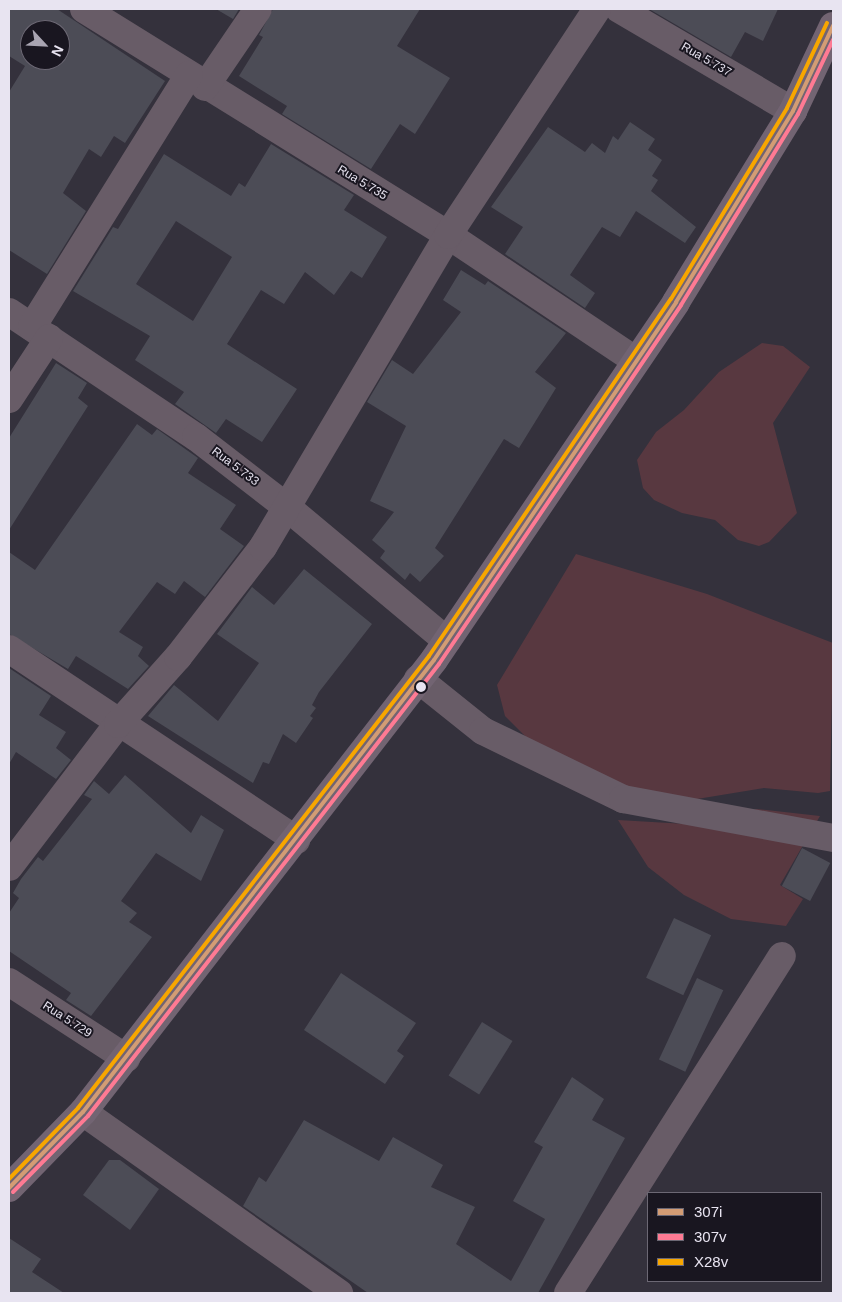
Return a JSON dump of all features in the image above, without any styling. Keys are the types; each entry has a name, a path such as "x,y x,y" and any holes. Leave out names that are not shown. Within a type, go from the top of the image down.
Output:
{"main road":[{"path":"9,1188 83,1112 296,840 433,660 636,361 793,111 833,26"}],"street":[{"name":"Rua 5.735","path":"84,9 448,236 636,361"},
{"path":"9,399 41,333 197,81 258,9"},
{"path":"9,867 118,724 178,657 288,508 448,236 596,9"},
{"name":"Rua 5.737","path":"619,9 793,111"},
{"name":"Rua 5.733","path":"9,312 196,437 288,508 433,660 483,731 623,799 833,838"},
{"path":"9,649 118,724 296,840"},
{"path":"568,1293 782,956"},
{"name":"Rua 5.729","path":"9,982 126,1058"},
{"path":"83,1112 339,1293"}],"shaded area":[{"path":"762,343 783,346 810,367 773,423 797,513 769,542 759,546 738,540 715,520 682,513 654,500 643,488 637,460 656,432 684,410 719,372"},
{"path":"576,554 707,594 833,643 830,791 818,793 764,788 691,800 648,802 528,739 505,716 497,685"},
{"path":"757,809 820,816 780,885 803,899 786,926 731,919 684,895 648,867 618,820 686,824"}],"building":[{"path":"9,9 57,9 165,81 125,143 114,136 101,157 89,149 63,193 86,211 47,274 9,250 9,92 23,70 70,70 70,20 20,20 20,63 9,56"},
{"path":"216,9 239,9 233,19"},
{"path":"273,9 420,9 397,46 450,78 415,134 400,124 371,169 282,114 287,106 239,76 263,37 259,35"},
{"path":"649,9 778,9 763,41 745,32 731,57"},
{"path":"630,122 655,139 648,150 662,160 652,176 658,180 651,191 696,227 685,243 636,211 620,237 602,227 570,275 595,293 585,308 505,254 523,227 491,207 548,127 585,152 592,143 605,153 613,136 618,140"},
{"path":"271,144 354,195 344,210 387,237 362,278 351,271 334,295 305,272 284,304 261,290 227,344 297,389 262,442 226,419 216,433 175,404 184,392 135,360 150,336 73,291 113,227 118,229 164,154 231,196 239,183 245,187","holes":["176,221 232,257 193,321 136,284"]},
{"path":"461,270 485,285 488,281 566,333 535,372 556,388 519,448 504,439 435,548 444,556 420,582 410,573 405,580 380,558 385,551 372,540 394,512 370,501 406,426 367,402 392,360 413,374 461,312 443,300"},
{"path":"56,363 87,383 78,398 88,406 9,530 9,438"},
{"path":"137,424 152,435 157,429 198,458 188,473 236,505 220,529 244,546 205,597 184,581 175,594 157,582 119,632 143,647 138,656 149,666 128,689 76,656 68,669 9,634 9,552 35,570"},
{"path":"304,569 372,624 319,692 312,705 316,708 310,716 313,718 296,743 283,734 269,764 263,762 253,783 148,716 174,685 218,721 259,663 217,634 252,587 274,605"},
{"path":"9,668 51,696 39,715 66,732 56,748 71,760 56,779 16,752 9,764"},
{"path":"125,775 191,833 201,815 224,830 201,881 156,853 121,901 137,913 129,922 152,937 91,1016 66,1000 71,993 9,951 9,913 19,898 13,893 21,879 38,857 43,861 92,799 84,795 94,781 109,794"},
{"path":"802,848 830,863 810,901 782,886"},
{"path":"674,918 711,935 683,995 646,978"},
{"path":"341,973 416,1023 397,1051 404,1056 385,1084 304,1030"},
{"path":"697,978 723,990 685,1072 659,1060"},
{"path":"482,1022 513,1041 479,1095 449,1075"},
{"path":"572,1077 604,1099 592,1120 625,1138 538,1293 368,1293 243,1206 259,1177 266,1182 304,1120 379,1161 393,1137 443,1165 431,1187 475,1207 456,1244 511,1281 545,1219 513,1201 543,1147 534,1142"},
{"path":"109,1160 120,1160 159,1189 130,1230 83,1195"},
{"path":"9,1238 41,1259 32,1272 64,1293 9,1293"}],"transit line":[{"name":"X28v","path":"9,1179 78,1108 429,656 671,299 787,108 827,23"},
{"name":"307i","path":"9,1188 83,1112 434,660 676,302 793,111 833,26"},
{"name":"307v","path":"13,1192 88,1116 439,664 681,305 798,114 833,40"}]}
